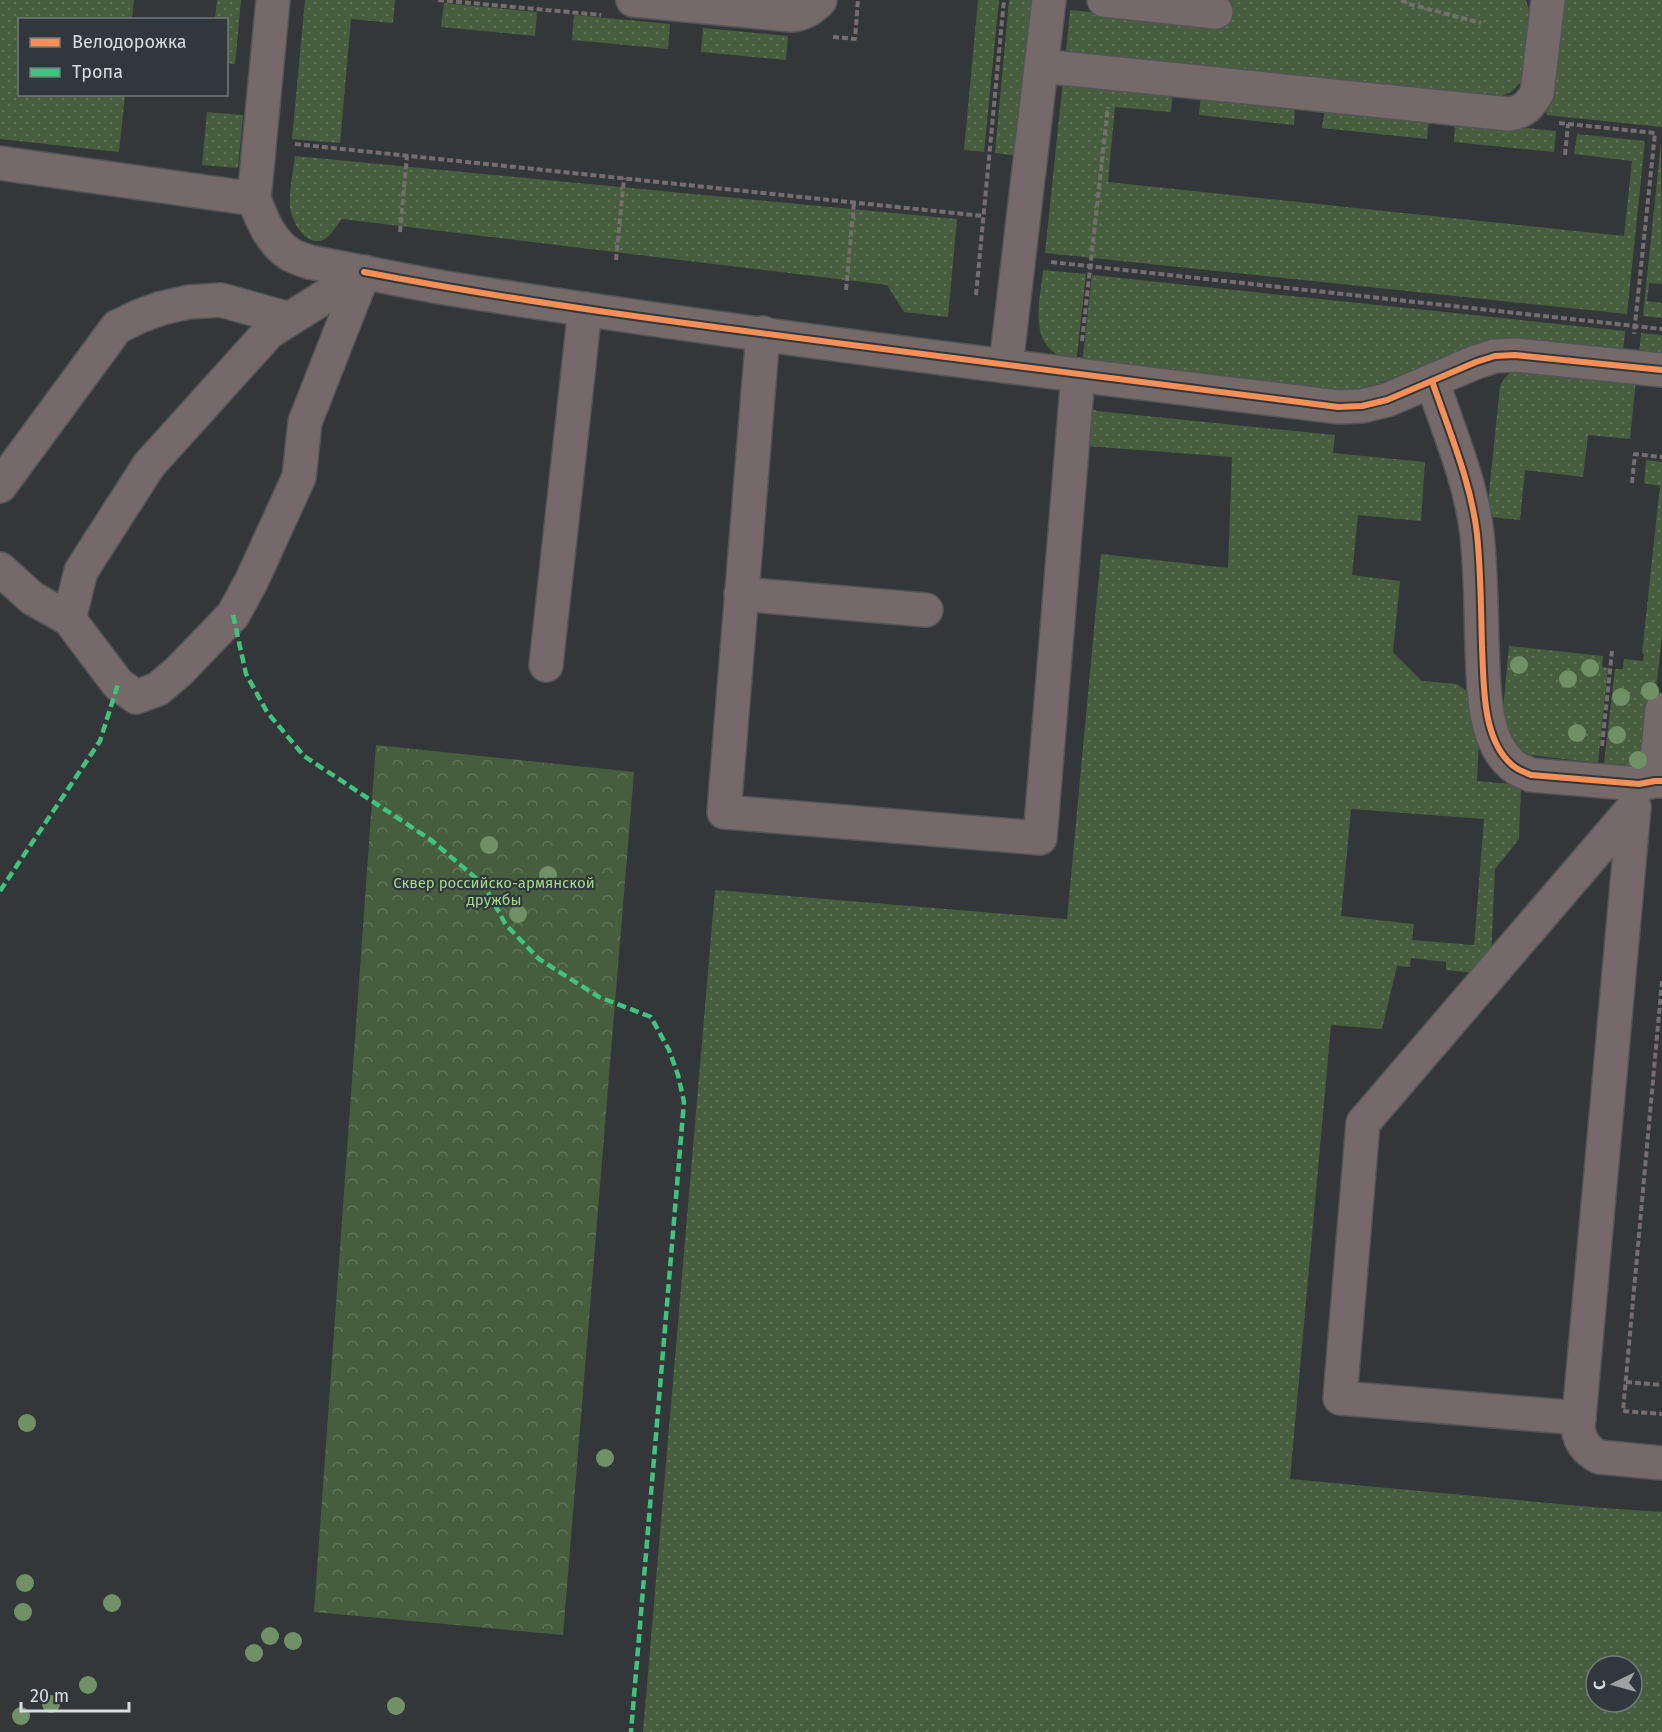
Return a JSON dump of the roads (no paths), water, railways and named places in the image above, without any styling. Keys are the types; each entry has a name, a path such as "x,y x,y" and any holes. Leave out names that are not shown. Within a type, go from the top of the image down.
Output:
{"street":[{"path":"273,0 254,199 262,222 274,239 291,255 309,262 455,290 585,309 1078,375 1338,407 1362,406 1387,400 1495,356 1515,355 1662,370"},
{"path":"633,0 791,15 811,9 820,0"},
{"path":"1006,365 1049,0"},
{"path":"1104,0 1216,12"},
{"path":"1041,66 1517,113 1530,106 1537,93 1548,0"},
{"path":"0,164 254,199"},
{"path":"69,619 81,571 149,465 269,332 364,272"},
{"path":"0,569 32,598 69,619 117,684 136,697 158,690 232,615 252,580 299,477 305,422 364,272"},
{"path":"0,486 117,327 162,308 189,302 221,300 289,319"},
{"path":"546,665 585,309"},
{"path":"763,333 724,812 1040,838 1078,375"},
{"path":"1432,381 1468,488 1477,534 1485,698 1491,729 1506,760 1517,769 1531,775 1639,784 1658,781 1662,710"},
{"path":"741,594 926,610"},
{"path":"1579,1418 1340,1398 1363,1123 1634,807 1579,1418 1580,1437 1584,1446 1599,1457 1662,1463"}],"park label":[{"name":"Сквер российско-армянской дружбы","path":"494,892"}]}
